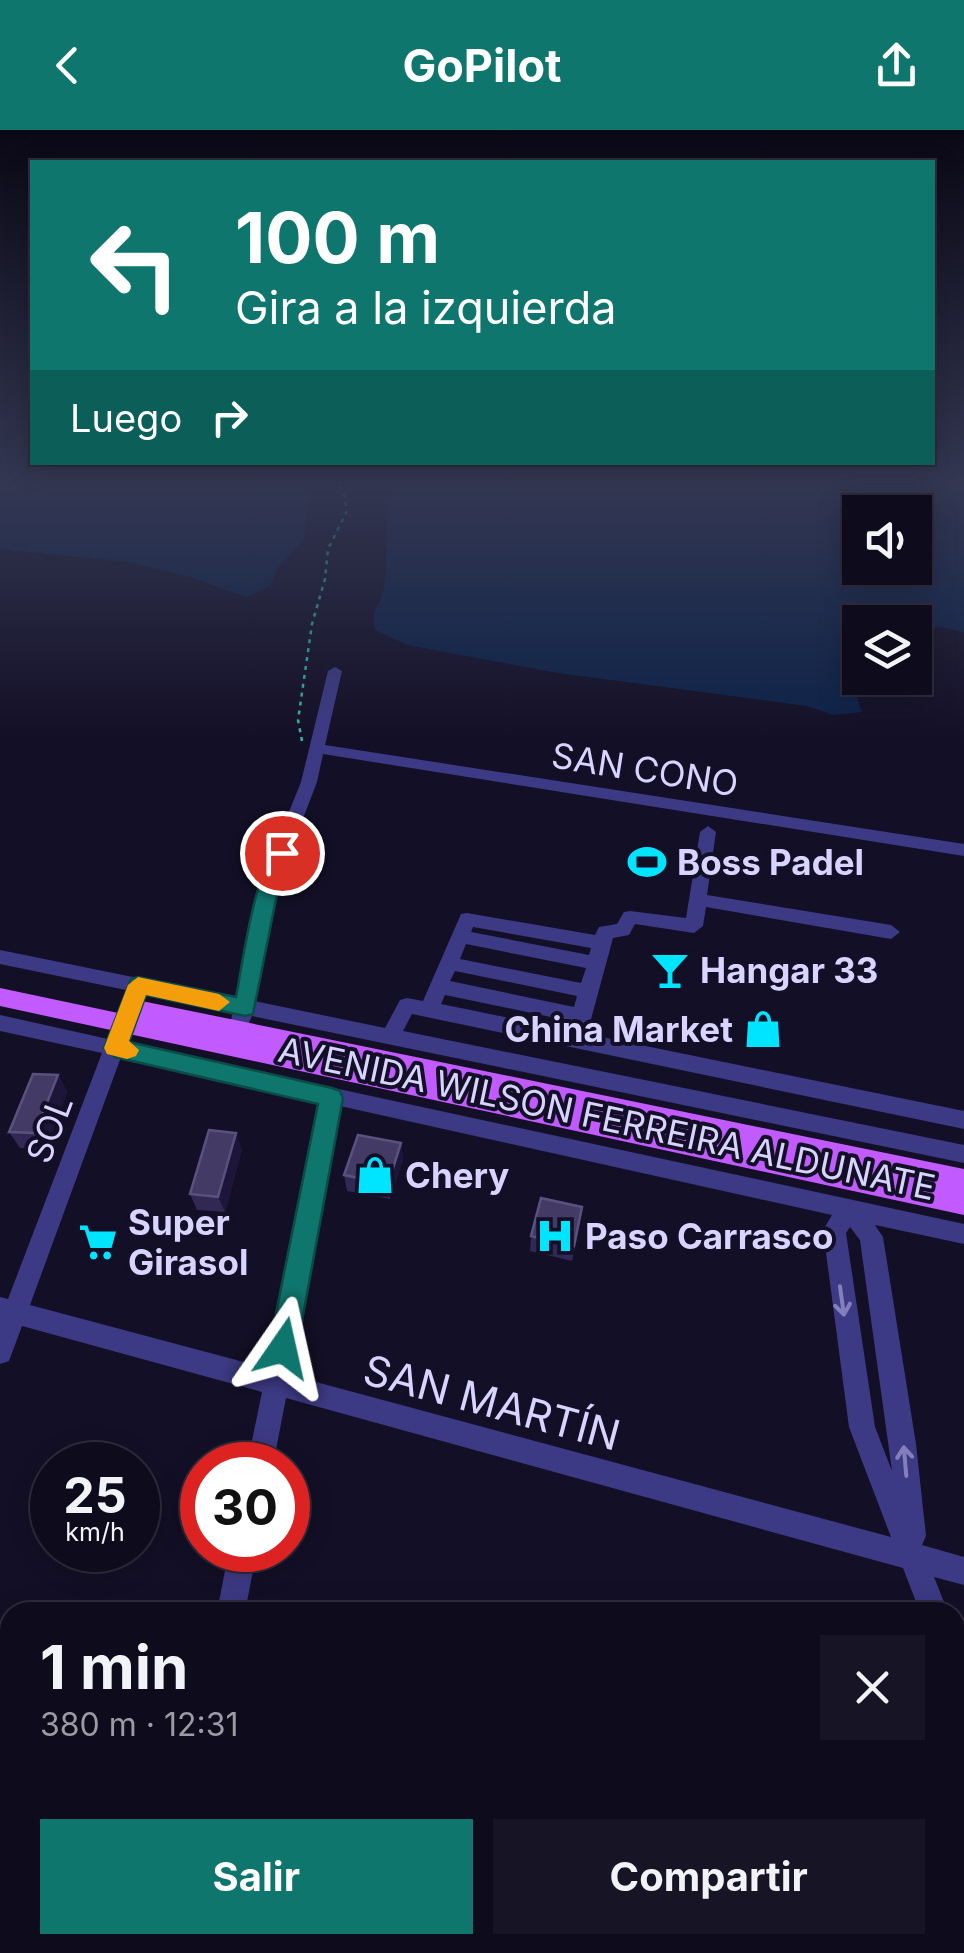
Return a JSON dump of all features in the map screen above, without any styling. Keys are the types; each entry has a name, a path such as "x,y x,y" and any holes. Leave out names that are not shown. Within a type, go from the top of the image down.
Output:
{"main road":[{"name":"AVENIDA WILSON FERREIRA ALDUNATE","path":"0,980 127,1016 241,1018 845,1156 964,1204"},
{"name":"AVENIDA WILSON FERREIRA ALDUNATE","path":"0,997 127,1016 964,1181"}],"street":[{"path":"241,1018 268,889 309,782 336,671"},
{"name":"SAN CONO","path":"316,748 964,850"},
{"path":"574,1040 605,932 623,930 630,917 694,926 708,832"},
{"path":"700,900 891,932"},
{"path":"422,1044 438,986 458,936 597,953"},
{"name":"AVENIDA WILSON FERREIRA ALDUNATE","path":"0,956 127,1016 332,1098 964,1234"},
{"path":"447,963 587,991"},
{"path":"438,986 581,1016"},
{"path":"390,1036 403,1007 432,1011 964,1120"},
{"name":"AVENIDA WILSON FERREIRA ALDUNATE","path":"0,1023 127,1016"},
{"name":"SOL","path":"0,1352 8,1310 127,1016"},
{"name":"AVENIDA WILSON FERREIRA ALDUNATE","path":"241,1018 390,1036 686,1097 845,1156 964,1154"},
{"path":"686,1097 690,1064"},
{"path":"264,1442 332,1098"},
{"path":"845,1156 852,1210 871,1238 904,1444 914,1558"},
{"path":"852,1210 834,1230 862,1427 930,1602"},
{"name":"SAN MARTÍN","path":"8,1310 964,1571"},
{"path":"233,1602 239,1572"}],"path":[{"path":"316,748 300,739 298,720 324,569"}],"water":[{"path":"157,569 277,569 270,586 247,597"},
{"path":"385,569 842,569 842,585 932,585 932,569 964,569 964,632 938,627 932,630 932,605 842,605 842,695 856,695 862,712 833,715 807,706 558,673 407,645 375,630 375,611"}],"building":[{"path":"33,1074 58,1075 35,1133 9,1132"},
{"path":"209,1130 236,1133 218,1197 190,1194"},
{"path":"358,1135 401,1143 388,1184 344,1175"},
{"path":"541,1198 582,1207 574,1246 531,1236"}],"slow traffic":[{"path":"127,1050 115,1048 138,985 219,1002"}],"place":[{"name":"Boss Padel","path":"647,862"},
{"name":"Hangar 33","path":"670,970"},
{"name":"China Market","path":"763,1029"},
{"name":"Chery","path":"375,1175"},
{"name":"Paso Carrasco","path":"555,1236"},
{"name":"Super Girasol","path":"98,1242"}],"route":[{"path":"282,853 268,889 245,1008 138,985 115,1048 332,1098 283,1348"}]}
